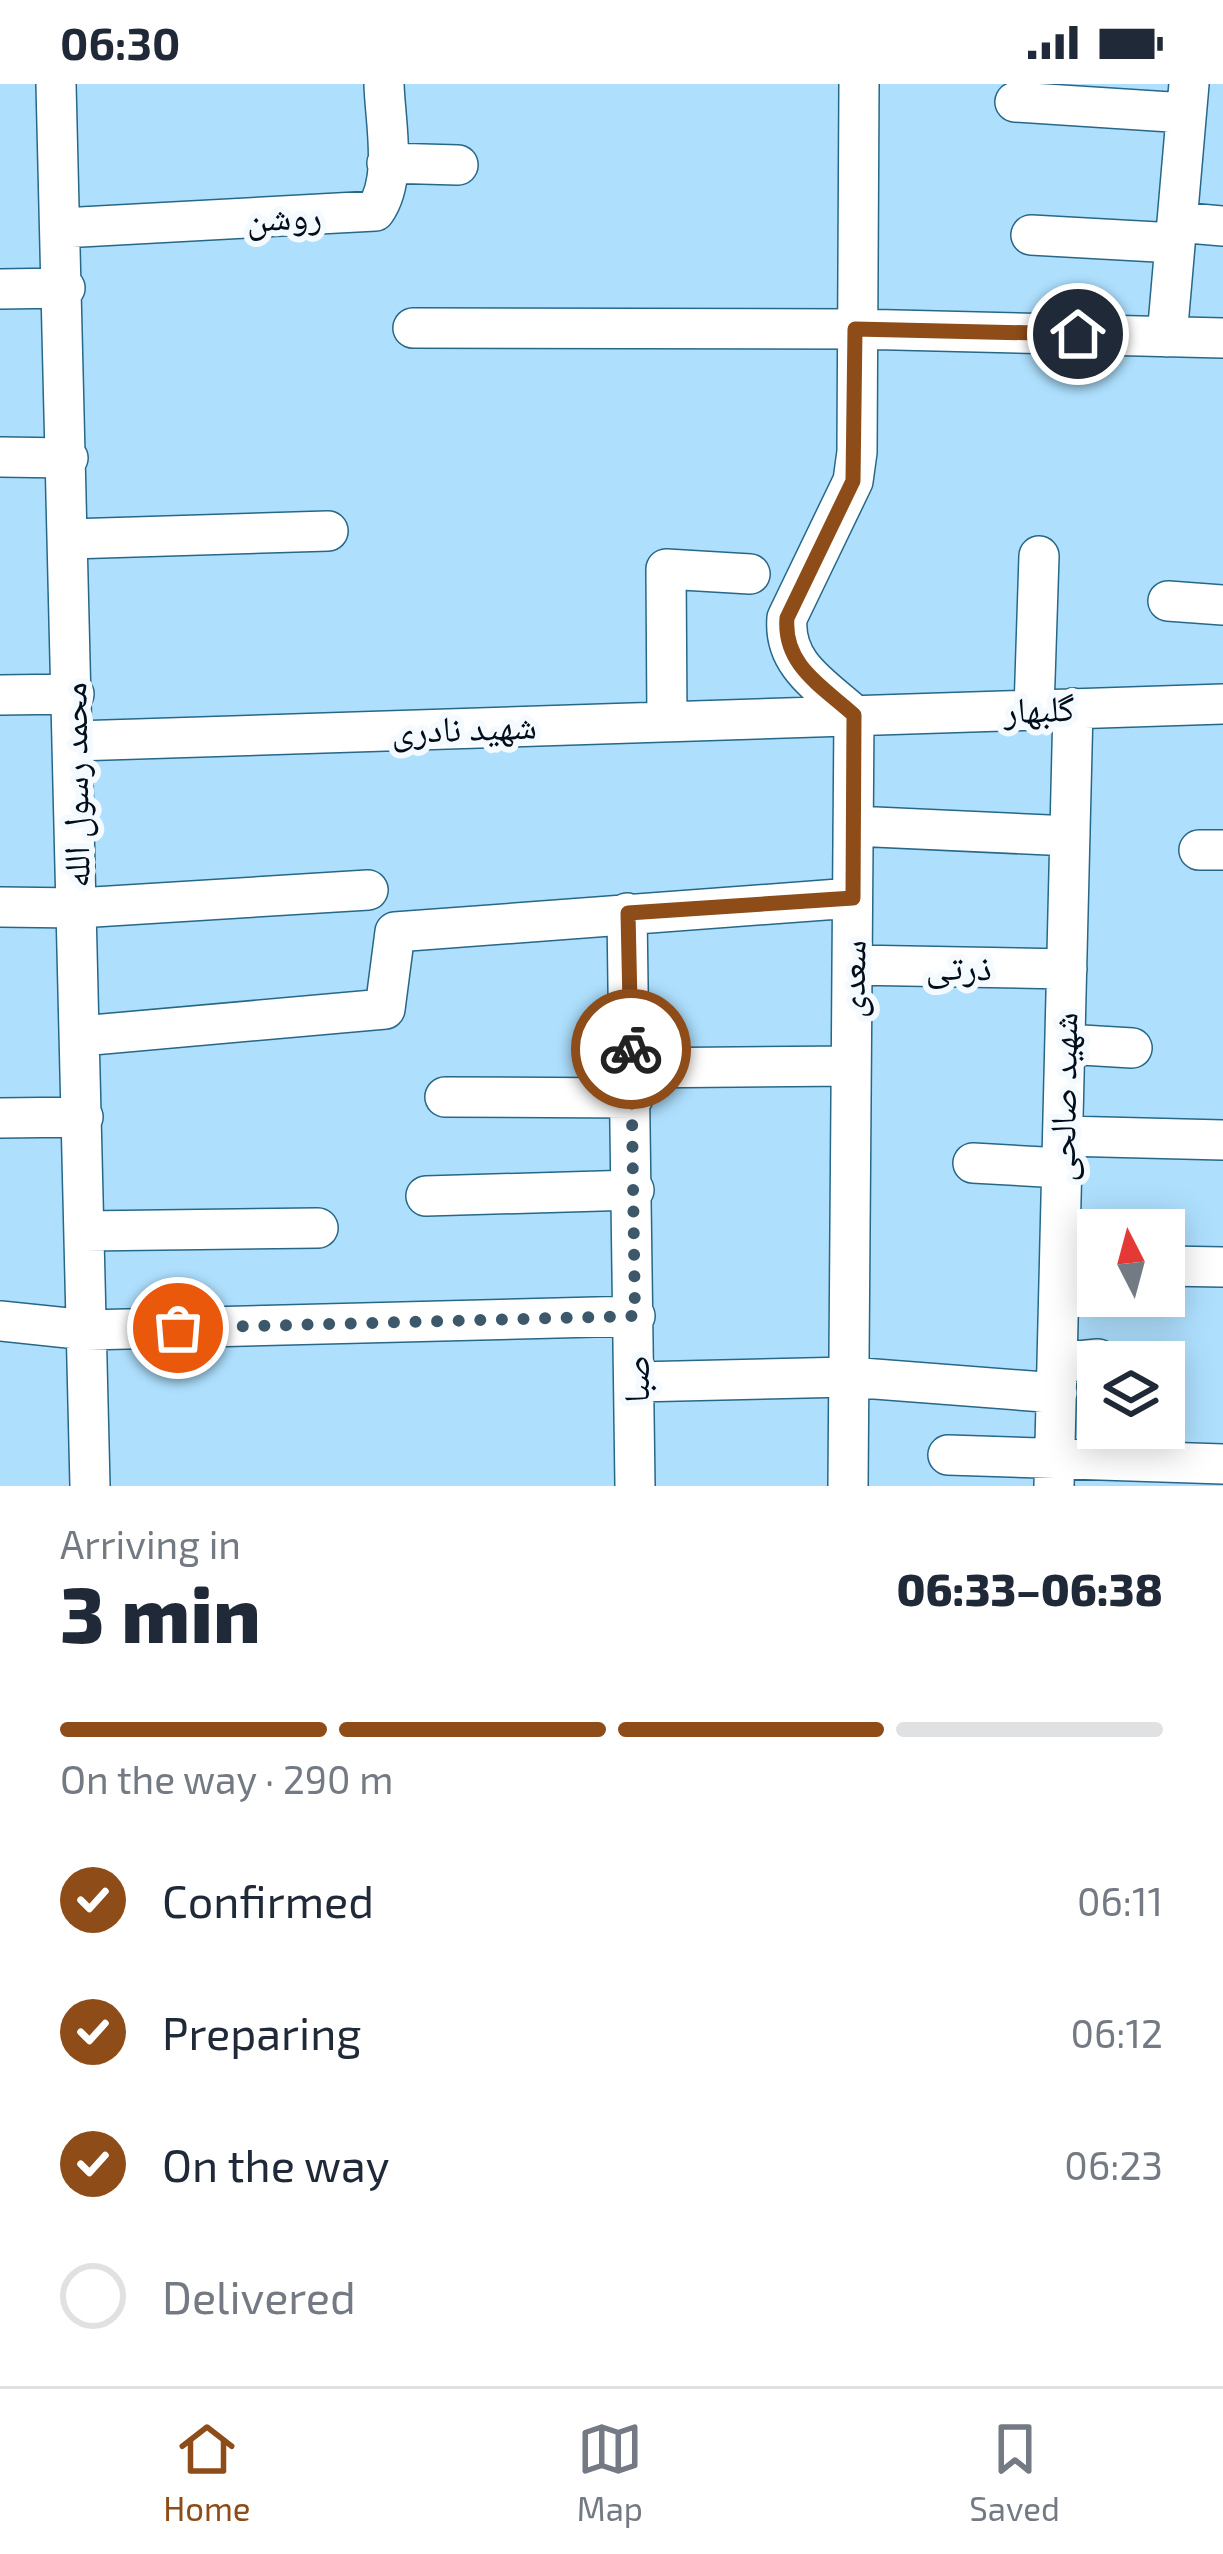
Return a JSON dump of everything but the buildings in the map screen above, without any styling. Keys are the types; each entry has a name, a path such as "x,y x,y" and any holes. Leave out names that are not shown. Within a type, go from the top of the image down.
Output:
{"street":[{"name":"محمد رسول الله","path":"56,84 65,288 90,1486"},
{"name":"روشن","path":"62,228 375,211 384,198 387,164 384,84"},
{"path":"854,715 790,656 784,642 787,618 853,481 859,84"},
{"path":"1015,103 1187,98 1167,337"},
{"path":"387,164 458,165"},
{"path":"1030,235 1176,232 1223,226"},
{"path":"0,289 65,288"},
{"path":"413,328 855,329 1223,338"},
{"path":"0,458 68,458"},
{"path":"70,539 328,531"},
{"path":"1034,710 1039,556"},
{"path":"667,721 666,569 750,574"},
{"path":"1168,601 1223,605"},
{"path":"0,695 74,694"},
{"name":"گلبهار","path":"854,715 1223,704"},
{"name":"شهید صالحی","path":"1073,708 1062,1152 1077,1251"},
{"name":"شهید نادری","path":"75,742 854,715"},
{"name":"سعدی","path":"848,1486 854,715"},
{"path":"853,826 1070,836"},
{"path":"0,907 78,908 368,890"},
{"path":"81,1036 385,1009 395,932 853,898"},
{"name":"صبا","path":"628,913 634,1486"},
{"name":"ذرتی","path":"852,965 1066,969"},
{"path":"1065,1044 1132,1048"},
{"path":"445,1097 851,1066"},
{"path":"0,1118 82,1117"},
{"path":"973,1163 1223,1140"},
{"path":"426,1196 634,1190"},
{"path":"85,1231 318,1228"},
{"path":"1185,1266 1223,1267"},
{"name":"شهید صالحی","path":"1054,1473 1057,1378 1077,1274"},
{"path":"0,1321 87,1330 635,1316"},
{"path":"636,1382 1057,1378 1077,1368"},
{"path":"948,1455 1054,1473 1223,1464"}],"way so far":[{"path":"178,1328 635,1316 631,1049"}],"route":[{"path":"631,1049 628,913 853,898 854,715 790,656 784,642 787,618 853,481 857,452 855,329 1078,334"}]}
